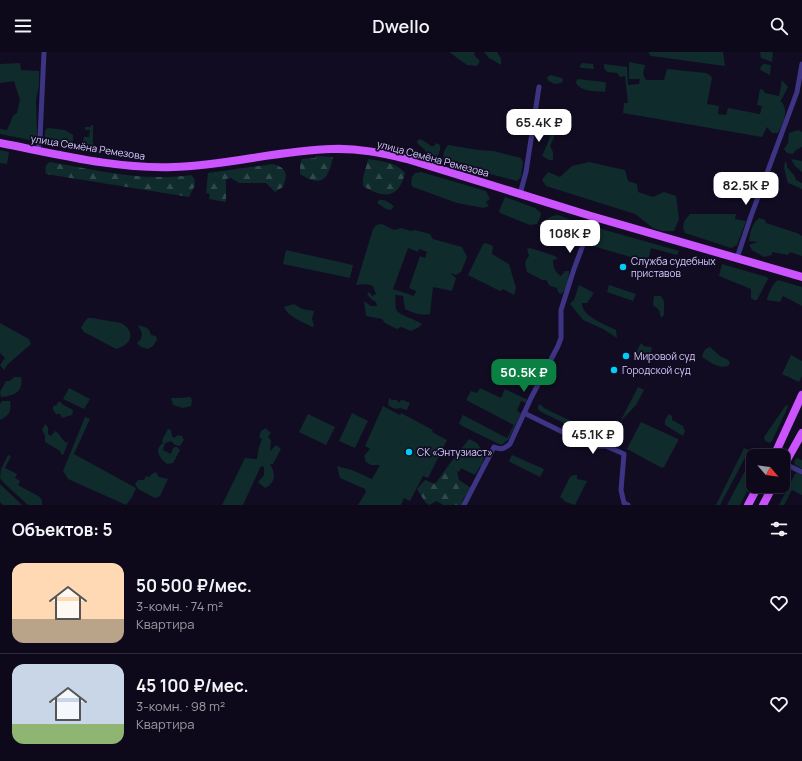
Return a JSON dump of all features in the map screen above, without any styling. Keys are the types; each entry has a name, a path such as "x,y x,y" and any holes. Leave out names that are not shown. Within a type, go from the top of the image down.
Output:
{"main road":[{"name":"улица Семёна Ремезова","path":"0,143 125,165 168,168 321,149 355,150 392,156 591,216 802,277"},
{"path":"777,449 802,395"},
{"path":"790,455 802,433"},
{"path":"748,505 754,493"},
{"path":"763,505 769,493"}],"street":[{"path":"38,150 40,138 44,52"},
{"path":"737,258 797,92 802,64"},
{"path":"520,194 526,172 539,87"},
{"path":"464,505 494,447 500,449 506,448 510,444 550,359 558,346 561,338 561,310 590,226 591,216"},
{"path":"524,413 591,446 606,446 624,454 621,490 624,503 628,505"},
{"path":"790,468 802,472"}],"green space":[{"path":"449,52 475,52 474,55 480,61 477,66 467,65"},
{"path":"484,52 497,52 501,59 501,65 489,58"},
{"path":"649,52 723,52 725,66 651,56"},
{"path":"760,52 773,52 772,62 761,58"},
{"path":"629,62 645,65 643,74 646,80 664,80 667,69 706,73 710,75 712,78 707,104 719,106 718,114 726,115 728,108 760,114 762,106 757,105 760,89 765,93 779,96 782,80 788,87 780,102 782,102 784,106 785,114 778,133 772,133 767,127 762,137 623,113 624,103 628,103 625,76 620,77 617,73 607,72 604,68 604,64 627,67 628,85 639,84 640,79 629,79"},
{"path":"20,63 21,70 39,71 39,85 36,100 37,135 35,140 0,134 0,129 7,130 13,116 17,113 20,100 14,81 0,83 0,64"},
{"path":"582,63 593,64 594,69 579,67"},
{"path":"764,64 771,65 770,75 760,69"},
{"path":"551,75 562,78 563,81 555,84 548,81 547,77"},
{"path":"577,79 604,82 606,83 605,92 585,90 578,86 576,83"},
{"path":"91,125 93,125 93,142 96,154 84,151 82,147 84,137 89,137 90,130 85,130 85,127 91,127"},
{"path":"46,129 65,130 73,135 73,146 69,148 48,142 45,134"},
{"path":"551,130 554,130 556,133 550,146 553,152 553,160 549,160 542,156 549,140"},
{"path":"798,130 802,132 802,147 796,150 793,154 787,153 784,149 788,143 789,133"},
{"path":"420,139 431,146 434,146 436,143 440,145 438,156 426,154 425,150 418,144 417,141"},
{"path":"448,145 493,151 521,158 523,162 521,177 517,181 444,162 444,153"},
{"path":"0,150 9,152 7,164 0,163"},
{"path":"316,156 333,157 329,171 323,179 319,181 300,174 300,163 302,159 315,158"},
{"path":"368,159 393,164 401,169 405,173 399,188 389,194 383,194 377,193 363,186 363,178"},
{"path":"791,159 802,161 802,172 795,166"},
{"path":"785,161 787,167 794,175 796,180 802,183 802,189 788,183 784,168"},
{"path":"50,162 138,176 173,177 191,175 194,178 195,185 189,197 46,174 47,164"},
{"path":"589,162 625,170 628,181 637,184 638,192 653,197 664,192 676,196 679,219 674,231 662,231 653,228 635,214 546,186 542,180 548,172 560,177 572,166"},
{"path":"273,164 281,167 286,175 283,187 275,192 266,183 239,183 231,178 226,179 226,202 209,199 210,194 206,193 208,173"},
{"path":"421,172 486,191 490,199 486,202 489,206 484,208 457,203 413,187 411,184 412,177 415,173"},
{"path":"505,197 535,208 541,213 537,224 530,225 500,213 499,211"},
{"path":"379,200 385,201 394,206 391,210 386,209 377,203"},
{"path":"690,214 736,214 735,219 746,221 737,245 731,248 685,233 683,227 684,223"},
{"path":"558,215 585,225 582,239 574,241 546,230 545,224 547,219"},
{"path":"759,218 765,220 766,223 802,236 802,256 790,252 788,255 772,252 772,255 764,257 752,250 749,245 758,242 749,241 750,234 753,226"},
{"path":"382,224 394,230 401,228 430,234 433,239 462,247 467,257 461,272 456,275 450,273 456,278 452,291 433,287 430,314 417,314 405,309 403,296 395,295 397,311 422,324 411,331 401,327 397,329 385,323 382,319 366,316 364,301 371,306 377,306 376,302 367,294 369,292 372,296 376,294 373,286 366,284 356,285 373,229 376,225","holes":["408,248 418,252 419,249 427,252 425,258 420,256 409,288 416,291 414,296 393,289"]},
{"path":"598,228 679,251 677,255 651,248 648,262 596,247 593,243 594,235"},
{"path":"486,243 493,246 492,254 509,264 516,288 514,295 503,289 500,291 468,275 483,244"},
{"path":"530,248 555,256 558,259 553,260 554,267 557,273 561,276 565,271 569,271 569,277 565,290 561,294 558,292 557,288 550,286 546,280 542,280 527,272 525,263 529,256 527,249"},
{"path":"286,250 353,265 350,278 283,264"},
{"path":"722,264 767,277 768,279 757,300 751,298 751,289 719,276"},
{"path":"778,280 802,287 802,306 783,296 780,302 767,300 771,289"},
{"path":"579,285 594,293 587,303 582,303 583,308 595,320 616,330 617,338 603,329 583,320 570,304 574,300"},
{"path":"609,285 636,294 633,301 607,292"},
{"path":"654,296 661,296 664,301 664,315 661,318 659,310 653,305"},
{"path":"294,304 302,309 314,311 312,319 314,326 312,327 292,317 286,311 284,307"},
{"path":"88,318 121,323 129,330 130,338 125,345 116,349 84,332 81,328"},
{"path":"0,323 29,339 31,344 8,364 4,370 0,365 5,358 0,353"},
{"path":"138,325 149,330 151,335 156,336 157,340 153,346 148,349 141,347 137,343 141,339 142,333"},
{"path":"641,343 644,346 651,347 652,350 648,358 639,357 635,354"},
{"path":"710,347 720,356 728,360 730,363 728,366 717,366 702,357 704,350"},
{"path":"791,355 802,361 802,376 799,382 782,374"},
{"path":"14,377 21,377 22,382 19,390 10,396 1,397 0,392 6,381 10,381"},
{"path":"638,387 644,390 636,405 620,422"},
{"path":"69,388 90,399 84,409 63,399"},
{"path":"480,388 501,398 505,389 528,400 526,403 521,401 517,410 521,414 508,440 501,445 462,426 459,423 463,415 507,438 514,425 466,400 471,391 477,393"},
{"path":"190,397 192,400 191,406 183,408 173,405 171,398 179,398"},
{"path":"389,398 392,400 397,400 399,403 403,400 410,403 407,410 392,408 388,405"},
{"path":"2,401 10,401 11,408 8,415 0,420 0,404"},
{"path":"58,402 61,402 73,410 72,415 62,418 60,414 56,414 53,410 53,406 57,405"},
{"path":"540,404 544,408 603,436 603,439 594,438 541,412 538,409"},
{"path":"786,405 788,407 772,441 770,443 765,441 764,437"},
{"name":"СК «Энтузиаст»","path":"383,406 400,415 401,413 433,430 432,432 447,440 428,478 423,476 410,501 404,498 401,505 358,505 366,492 365,489 340,478 337,466 352,470 372,479 380,465 371,465 366,462 364,456 370,449 365,446"},
{"path":"352,413 368,421 355,448 339,441"},
{"path":"308,414 335,427 326,445 299,432"},
{"path":"669,414 672,416 672,420 683,426 685,431 683,436 665,425 665,420"},
{"path":"85,417 90,419 74,454 136,488 126,505 68,479 63,471"},
{"path":"641,422 678,439 664,467 662,468 627,449"},
{"path":"45,424 48,427 48,434 51,436 55,431 65,442 67,443 69,441 63,455 60,451 45,442 45,435 42,430"},
{"path":"266,428 271,432 268,437 271,440 270,451 276,445 281,449 273,464 270,464 274,474 273,480 269,486 265,488 258,482 264,475 264,467 261,466 243,505 222,505 245,458 257,459 262,439 259,437 261,431"},
{"path":"168,429 171,430 174,438 178,435 182,436 184,440 180,446 175,445 171,441 165,443 163,450 171,454 173,448 175,447 180,450 173,463 167,464 160,457 158,448 163,443 162,440"},
{"path":"469,439 477,443 485,455 481,467 480,466 475,475 461,468 459,472 448,466"},
{"path":"744,448 746,449 746,456 720,505 716,505"},
{"path":"8,455 11,456 5,468 17,474 15,478 20,481 18,485 40,497 42,505 28,505 0,478 1,469"},
{"path":"512,455 544,469 540,477 510,462 509,461"},
{"path":"797,458 802,460 802,469 794,464"},
{"path":"448,466 457,471 459,480 471,488 463,499 462,505 443,505 437,501 429,505 425,502 417,489 425,480 435,484"},
{"path":"746,469 746,493 740,505 727,505"},
{"path":"156,472 159,477 168,479 160,496 155,498 138,489 135,484 138,480 144,480 146,476 149,477"},
{"path":"796,472 802,475 802,495 792,490 784,505 779,505 785,493 790,493 790,484"},
{"path":"577,475 577,479 587,481 575,505 566,502 560,497 570,477"},
{"path":"0,484 22,505 3,505 0,502"}],"place":[{"name":"Служба судебных приставов","path":"623,267"},
{"name":"Мировой суд","path":"626,356"},
{"name":"Городской суд","path":"614,370"},
{"name":"СК «Энтузиаст»","path":"409,452"}]}
